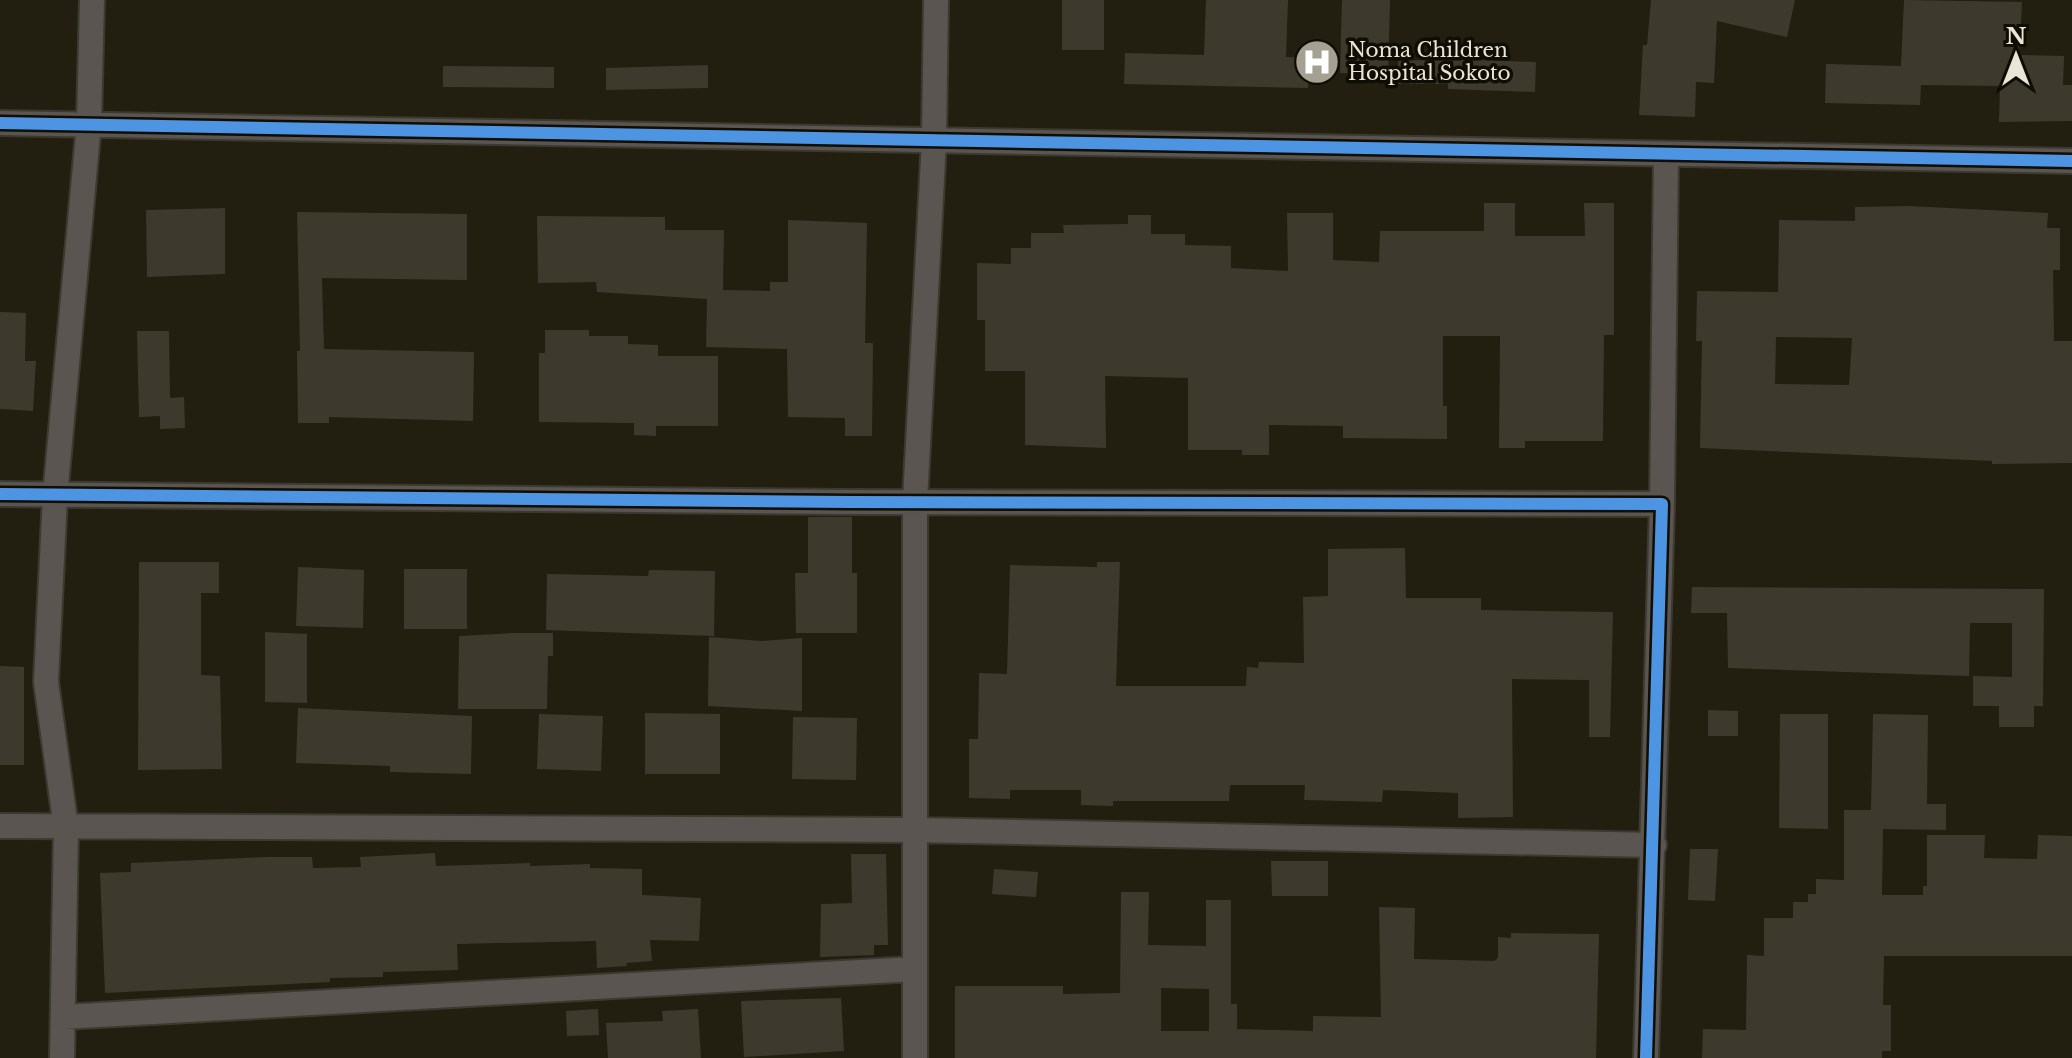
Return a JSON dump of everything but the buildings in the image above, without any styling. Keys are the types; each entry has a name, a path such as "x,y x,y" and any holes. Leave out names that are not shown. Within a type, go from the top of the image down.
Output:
{"street":[{"path":"62,1058 66,828 46,682 55,496 89,123 92,0"},
{"path":"915,1058 915,501 934,140 936,0"},
{"path":"0,123 2072,161"},
{"path":"1646,1058 1662,504 1666,155"},
{"path":"0,494 1662,504"},
{"path":"0,826 915,830 1654,845"},
{"path":"63,1017 914,969"}],"cycle path":[{"path":"0,123 2072,161"},
{"path":"0,494 851,502 1662,504 1646,1058"}],"place":[{"name":"Noma Children Hospital Sokoto","path":"1317,62"}]}
